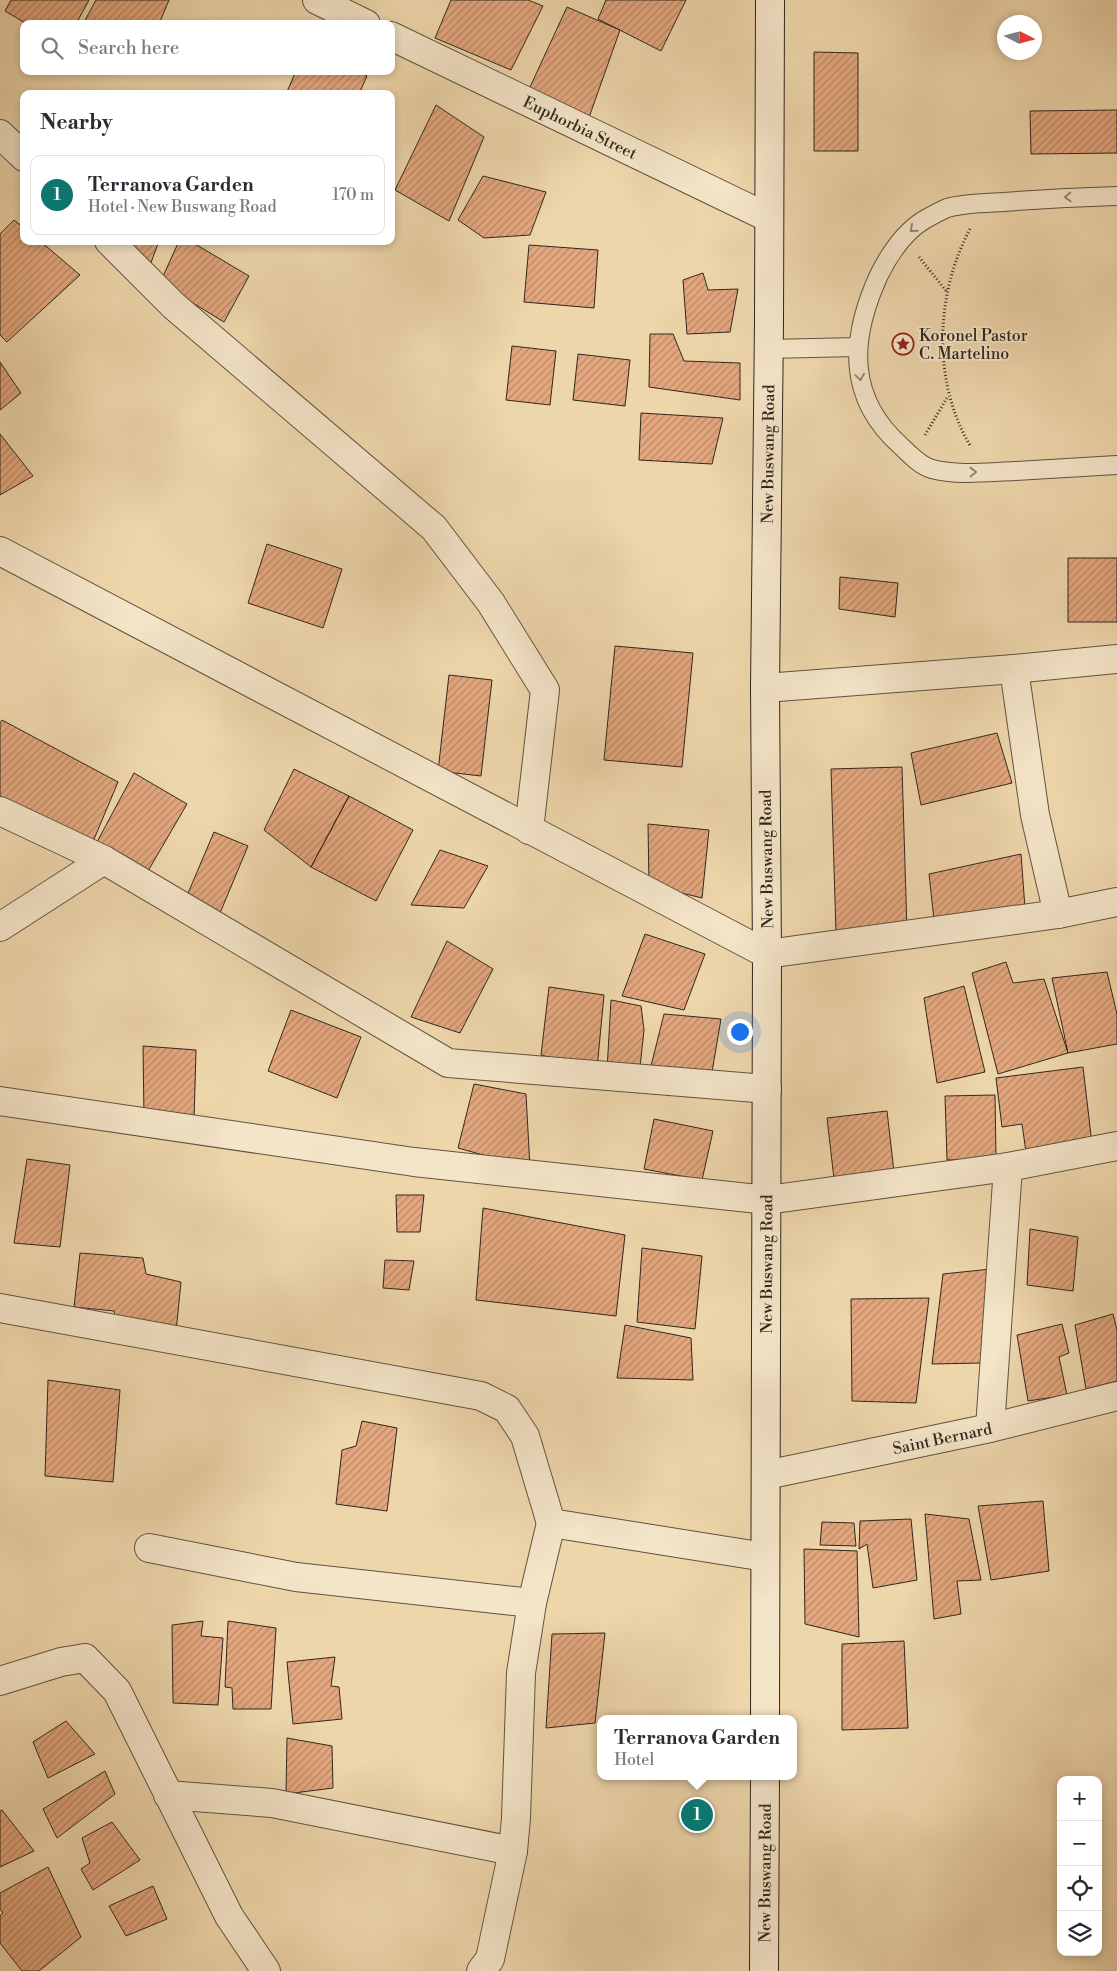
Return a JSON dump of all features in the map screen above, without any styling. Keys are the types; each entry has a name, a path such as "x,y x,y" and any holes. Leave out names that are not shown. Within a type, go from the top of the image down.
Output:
{"street":[{"path":"317,0 358,20"},
{"name":"New Buswang Road","path":"765,1715 767,954 765,688 770,0"},
{"name":"Euphorbia Street","path":"395,38 769,218"},
{"path":"0,134 20,153"},
{"path":"112,245 174,306 434,528 491,603 545,690 529,830"},
{"path":"0,551 767,954 1058,914 1117,902"},
{"path":"765,688 1014,670 1117,659"},
{"path":"1014,670 1035,815 1058,914"},
{"path":"0,811 104,860 448,1063 767,1089"},
{"path":"0,927 104,860"},
{"path":"0,1101 414,1162 767,1200 1008,1167 1117,1146"},
{"path":"990,1428 1008,1167"},
{"path":"0,1308 481,1396 507,1410 526,1436 551,1522 532,1603 521,1673 516,1818 513,1851 490,1959 481,1971"},
{"name":"Saint Bernard","path":"766,1475 990,1428 1117,1396"},
{"path":"551,1522 765,1557"},
{"path":"149,1548 296,1577 532,1603"},
{"path":"0,1681 61,1662 85,1658 117,1691 229,1916 266,1971"},
{"name":"New Buswang Road","path":"764,1971 765,1780"},
{"path":"168,1795 272,1803 513,1851"}],"lane":[{"path":"1117,196 1063,197 984,203 948,208 922,221 904,237 884,264 870,294 860,327 857,347 860,382 871,412 888,435 912,456 930,468 955,473 1117,465"},
{"path":"768,349 857,347"}],"path":[{"path":"984,203 965,238 947,292 942,344 949,395 957,422 989,472"},
{"path":"904,237 947,292"},
{"path":"912,456 949,395"}],"building":[{"path":"11,0 89,0 78,20 20,20 5,11"},
{"path":"96,0 169,0 161,20 85,20"},
{"path":"451,0 528,0 543,6 511,70 435,38"},
{"path":"606,0 686,0 661,51 598,19"},
{"path":"567,7 620,30 587,123 524,100"},
{"path":"814,52 858,53 858,151 814,151"},
{"path":"294,75 367,76 361,90 288,90"},
{"path":"436,105 484,137 449,221 395,190"},
{"path":"1117,110 1117,153 1031,154 1030,111"},
{"path":"483,176 546,192 530,235 484,238 458,220"},
{"path":"14,220 20,225 20,245 45,245 80,275 7,342 0,335 0,234"},
{"path":"126,245 158,245 149,268"},
{"path":"177,245 197,245 249,276 224,322 160,283"},
{"path":"529,245 598,250 594,308 524,302"},
{"path":"703,273 708,290 738,289 730,332 687,334 683,280"},
{"path":"650,334 673,334 684,361 740,363 740,400 649,387"},
{"path":"512,346 556,351 550,405 506,400"},
{"path":"578,354 630,360 625,406 573,400"},
{"path":"0,362 21,393 0,410"},
{"path":"641,413 723,418 712,464 639,460"},
{"path":"0,434 33,476 0,495"},
{"path":"267,544 342,569 323,628 248,603"},
{"path":"1068,558 1117,558 1117,622 1068,622"},
{"path":"840,577 898,583 895,617 839,609"},
{"path":"615,646 693,653 682,767 604,760"},
{"path":"449,675 492,680 481,776 438,771"},
{"path":"2,720 118,782 92,844 0,798 0,723"},
{"path":"997,733 1012,783 921,805 911,753"},
{"path":"902,767 907,931 836,933 831,769"},
{"path":"294,769 349,796 311,867 264,830"},
{"path":"134,773 187,804 148,871 97,842"},
{"path":"349,796 413,830 376,901 311,867"},
{"path":"648,824 709,830 702,898 649,885"},
{"path":"214,832 248,846 220,913 186,898"},
{"path":"440,850 488,866 464,908 411,905"},
{"path":"1021,854 1025,908 934,920 929,874"},
{"path":"645,934 705,954 684,1010 622,996"},
{"path":"447,941 493,969 460,1033 411,1017"},
{"path":"1006,962 1013,983 1044,979 1068,1053 998,1074 972,973"},
{"path":"1107,972 1117,1014 1117,1044 1068,1053 1052,978"},
{"path":"964,986 985,1072 937,1083 924,998"},
{"path":"549,987 604,995 597,1069 541,1055"},
{"path":"611,1000 641,1006 644,1030 640,1067 607,1070"},
{"path":"291,1010 361,1037 337,1098 268,1071"},
{"path":"664,1014 721,1019 711,1078 649,1074"},
{"path":"143,1046 196,1050 194,1121 144,1116"},
{"path":"1083,1067 1092,1144 1026,1152 1022,1124 1002,1127 996,1078"},
{"path":"474,1084 526,1094 530,1168 458,1148"},
{"path":"995,1095 996,1159 947,1160 945,1096"},
{"path":"887,1111 894,1172 834,1179 827,1118"},
{"path":"654,1119 713,1131 702,1180 644,1169"},
{"path":"27,1159 70,1165 60,1247 14,1243"},
{"path":"396,1195 424,1195 420,1232 397,1232"},
{"path":"483,1208 625,1235 616,1316 476,1300"},
{"path":"1030,1229 1078,1237 1073,1291 1027,1285"},
{"path":"642,1248 702,1256 695,1329 637,1322"},
{"path":"80,1253 143,1258 146,1274 181,1282 176,1332 116,1319 114,1311 74,1307"},
{"path":"385,1260 414,1261 409,1290 383,1288"},
{"path":"991,1269 981,1363 932,1364 943,1274"},
{"path":"929,1298 916,1403 852,1401 851,1299"},
{"path":"1113,1314 1117,1330 1117,1381 1086,1389 1075,1325"},
{"path":"1062,1324 1069,1353 1059,1357 1067,1395 1028,1401 1017,1335"},
{"path":"625,1325 691,1338 693,1380 617,1378"},
{"path":"48,1380 120,1390 113,1482 45,1476"},
{"path":"362,1421 397,1428 387,1511 336,1504 342,1450 356,1446"},
{"path":"1043,1501 1049,1571 991,1580 978,1506"},
{"path":"925,1514 969,1519 981,1580 957,1581 961,1614 934,1619"},
{"path":"911,1519 917,1580 873,1588 867,1544 859,1549 860,1521"},
{"path":"822,1522 854,1523 856,1546 820,1545"},
{"path":"804,1549 857,1551 859,1637 805,1624"},
{"path":"203,1621 201,1636 223,1638 218,1705 173,1703 172,1625"},
{"path":"228,1621 276,1628 271,1709 233,1709 232,1688 225,1687"},
{"path":"605,1633 595,1723 546,1728 552,1634"},
{"path":"904,1641 908,1728 842,1730 842,1644"},
{"path":"335,1657 331,1686 339,1687 342,1719 293,1724 287,1662"},
{"path":"66,1721 95,1754 48,1778 33,1742"},
{"path":"287,1738 332,1746 333,1788 286,1794"},
{"path":"105,1771 115,1794 57,1838 43,1809"},
{"path":"2,1810 34,1851 0,1867 0,1811"},
{"path":"112,1822 140,1860 93,1890 81,1869 90,1863 82,1838"},
{"path":"48,1867 81,1937 39,1971 22,1971 0,1943 0,1916 3,1913 0,1909 0,1893"},
{"path":"153,1886 167,1919 126,1936 109,1906"}],"place":[{"name":"Koronel Pastor C. Martelino","path":"903,344"},
{"name":"Terranova Garden","path":"697,1815"}]}
